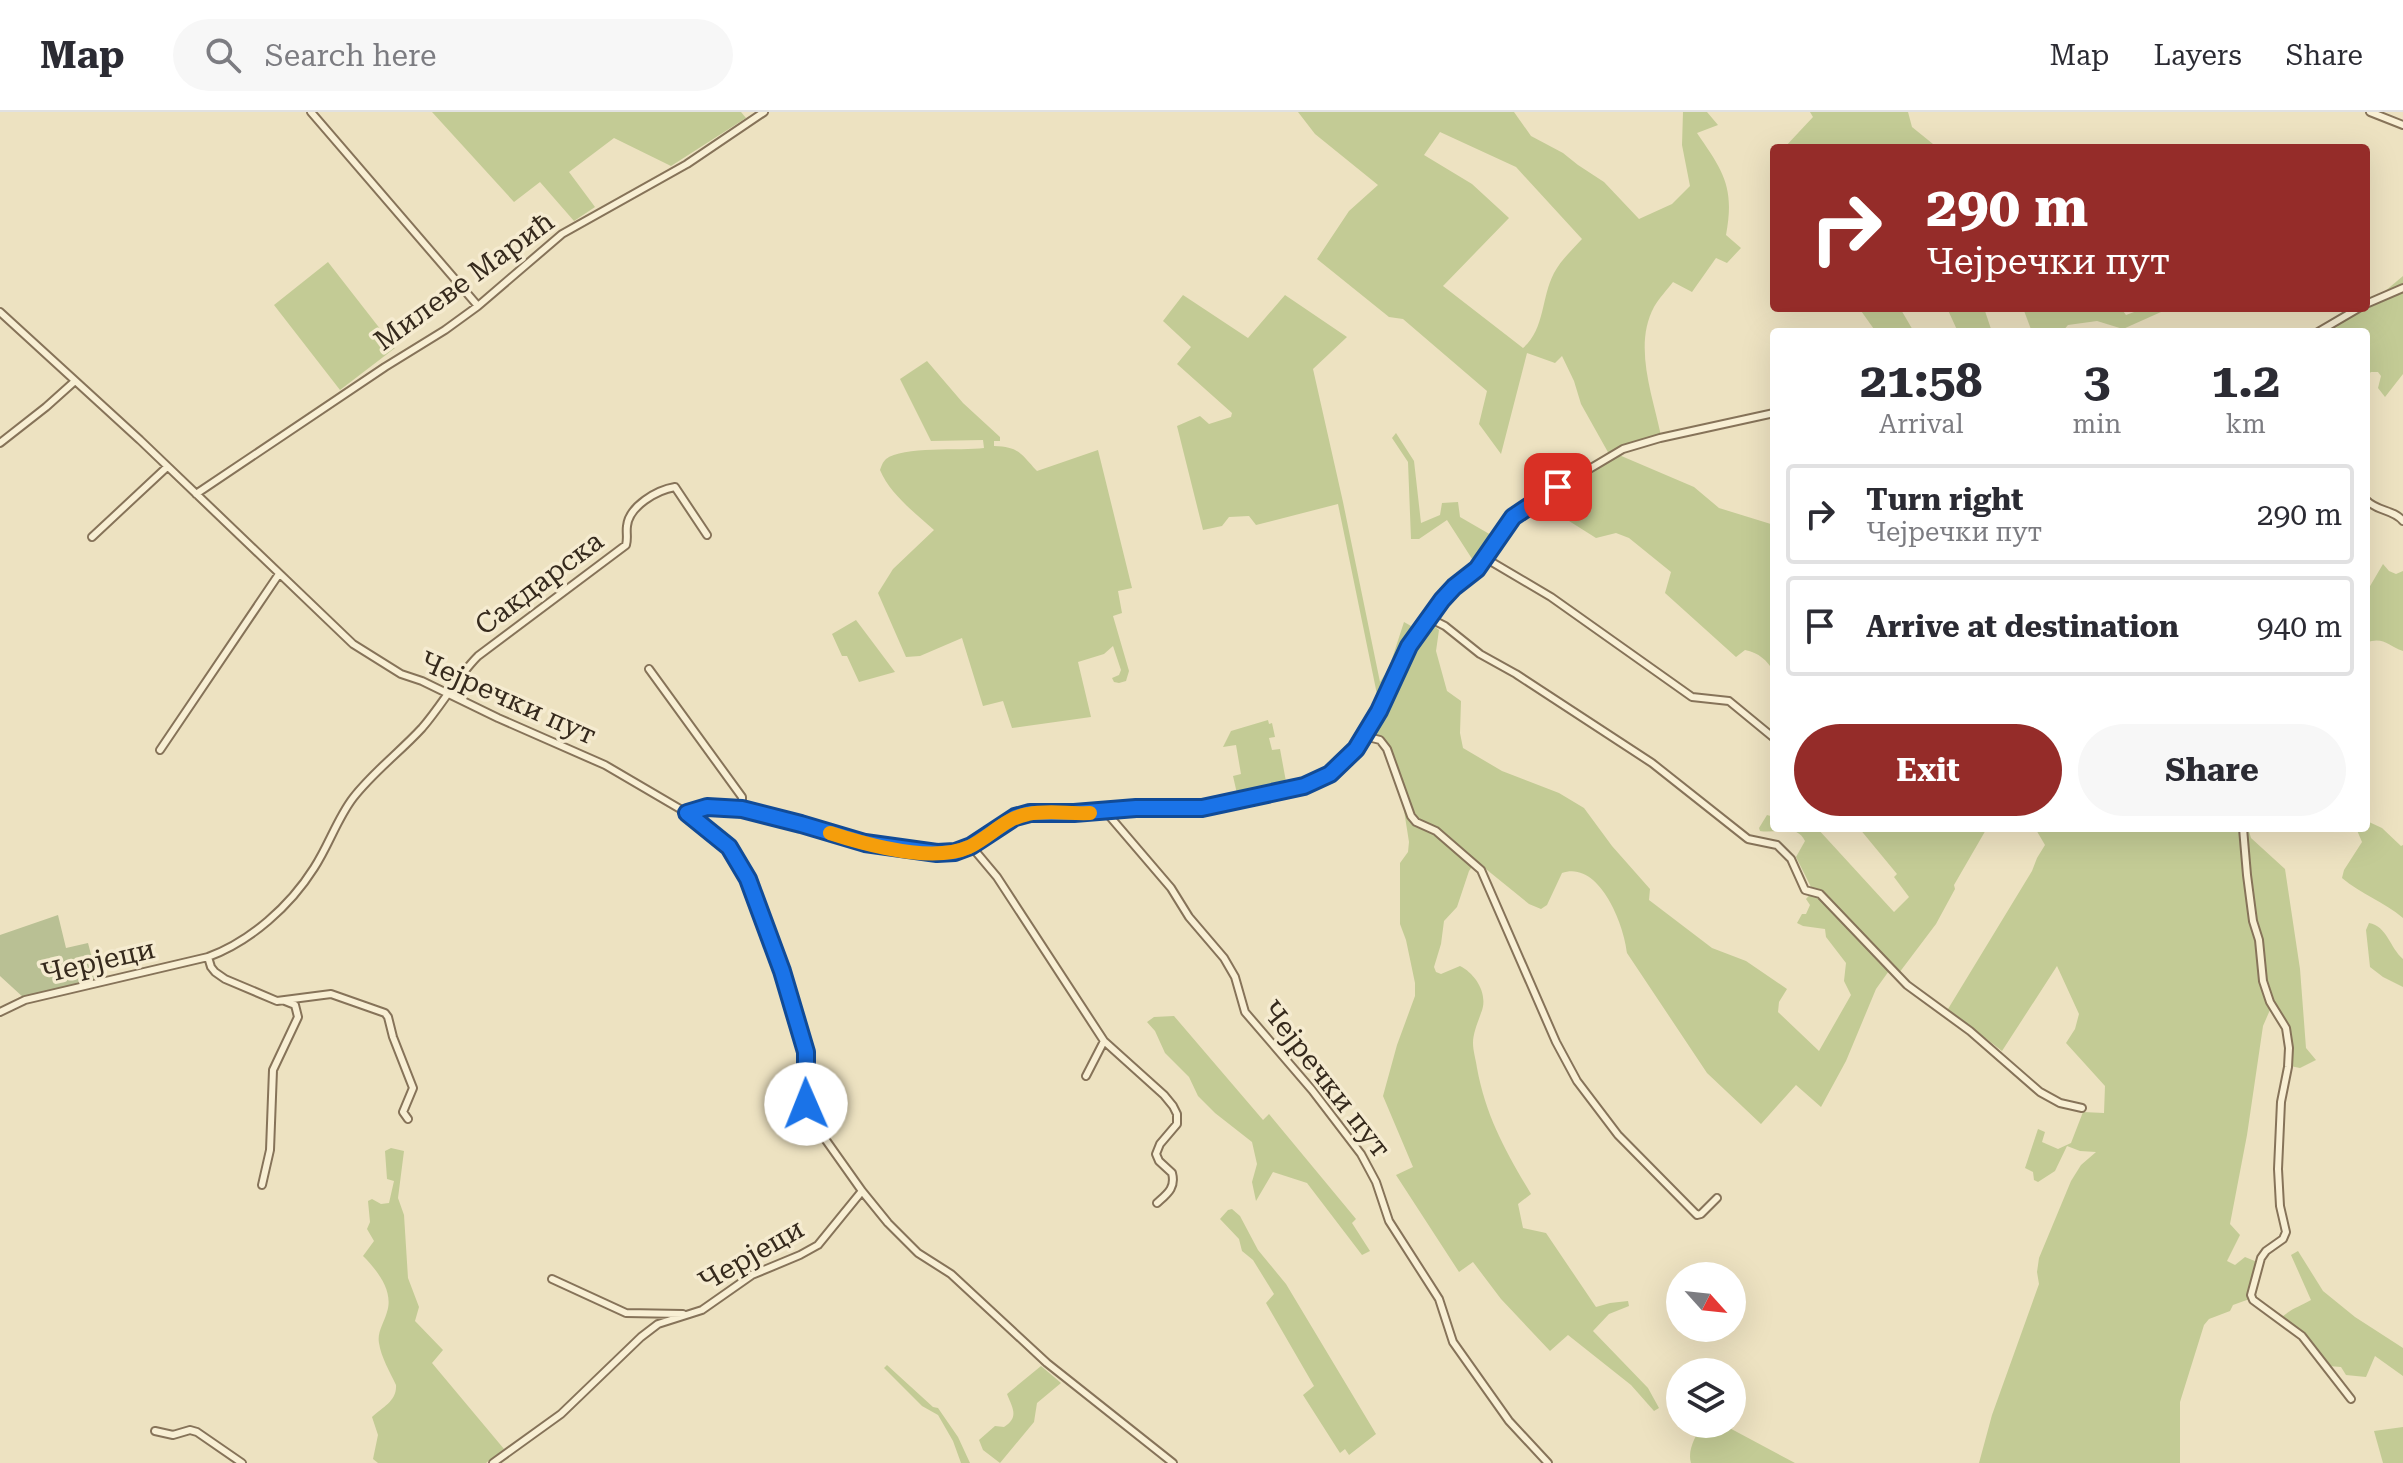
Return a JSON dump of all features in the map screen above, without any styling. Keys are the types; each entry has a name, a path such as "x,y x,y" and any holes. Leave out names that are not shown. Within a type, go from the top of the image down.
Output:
{"street":[{"path":"311,112 478,306"},
{"name":"Милеве Мaрић","path":"196,494 478,306 562,234 687,164 764,112"},
{"path":"2370,112 2403,125"},
{"path":"2370,302 2403,288"},
{"name":"Чејречки пут","path":"0,312 353,644 401,674 605,765 687,813"},
{"path":"2325,328 2352,312"},
{"path":"0,443 75,381"},
{"path":"687,813 707,807 742,809 877,845 937,853 955,852 971,846 1015,817 1030,813 1202,808 1304,786 1337,769 1364,736 1409,646 1448,593 1477,569 1513,517 1607,456 1650,440 1770,414"},
{"path":"92,537 167,467"},
{"name":"Сакдарска","path":"449,694 478,656 626,545 629,521 639,506 655,493 675,487 707,535"},
{"path":"2370,504 2376,509 2398,515 2403,521"},
{"path":"1485,558 1551,597 1692,697 1729,701 1770,735"},
{"path":"160,750 279,574"},
{"path":"1429,618 1652,763 1748,839 1777,845 1791,859 1805,890 1820,894 1907,985 1970,1031 2040,1092 2060,1103 2082,1108"},
{"path":"649,669 742,797 742,809"},
{"name":"Черјеци","path":"0,1012 25,1000 208,957 222,952 259,927 291,898 314,868 352,799 422,728 449,694"},
{"path":"1364,736 1374,737 1385,744 1414,820 1436,831 1481,870 1556,1042 1577,1081 1599,1112 1697,1215 1717,1198"},
{"name":"Чејречки пут","path":"1106,812 1171,888 1189,917 1224,958 1235,977 1245,1012 1312,1090 1361,1154 1376,1182 1389,1221 1439,1299 1453,1342 1517,1431 1548,1463"},
{"path":"687,813 729,847 748,879 782,971 806,1052 806,1104 823,1136 862,1191 918,1253 951,1274 1047,1363 1172,1463"},
{"path":"2243,832 2263,981 2270,1002 2286,1028 2289,1048 2281,1102 2278,1169 2280,1206 2286,1232 2283,1239 2261,1258 2252,1298 2302,1336 2351,1399"},
{"path":"971,846 997,877 1104,1041 1164,1095 1177,1114 1177,1124 1160,1144 1156,1154 1172,1173 1173,1186 1157,1203"},
{"path":"208,957 211,967 225,979 266,998 295,1005 298,1017 273,1070 270,1150 262,1185"},
{"path":"285,1001 331,994 385,1013 413,1088 403,1112 408,1119"},
{"path":"1086,1076 1104,1041"},
{"name":"Черјеци","path":"493,1463 561,1414 650,1329 710,1305 752,1275 818,1245 862,1191"},
{"name":"Черјеци","path":"552,1279 626,1313 691,1314"},
{"path":"155,1431 173,1435 190,1430 197,1432 242,1463"}],"green space":[{"path":"432,112 741,112 746,118 671,166 614,138 569,172 595,207 574,221 540,182 514,202"},
{"path":"1298,112 1514,112 1531,136 1563,153 1604,182 1639,219 1672,204 1690,186 1682,145 1683,112 1707,112 1718,125 1697,133 1725,180 1729,204 1726,235 1741,248 1727,263 1716,258 1692,292 1673,282 1654,307 1648,322 1645,354 1661,436 1609,454 1581,404 1562,356 1555,363 1527,353 1501,454 1479,424 1487,391 1403,319 1389,317 1317,259 1349,211 1378,185 1315,134","holes":["1440,132 1516,167 1582,239 1554,273 1539,323 1523,348 1443,286 1509,218 1472,184 1424,155"]},
{"path":"1810,112 1908,112 1912,127 1933,144 1788,144 1813,117"},
{"path":"328,262 395,348 340,390 274,305"},
{"path":"2403,276 2403,374 2385,397 2378,388 2381,376 2378,372 2370,373 2370,328 2323,328 2347,312 2370,312 2370,299"},
{"path":"1183,295 1248,338 1285,295 1347,337 1313,369 1380,682 1389,668 1404,622 1420,631 1380,709 1338,504 1256,525 1249,516 1229,517 1222,526 1203,530 1177,426 1200,416 1209,424 1231,417 1232,413 1177,364 1191,347 1163,321"},
{"path":"1862,312 1902,312 1912,328 1873,328"},
{"path":"1949,312 1985,312 1991,328 1956,328"},
{"path":"2024,312 2124,312 2126,315 2161,312 2125,328 2097,321 2065,328 2030,328"},
{"path":"927,361 963,403 1000,437 1000,441 994,441 994,446 1015,450 1037,471 1098,450 1132,588 1118,591 1122,613 1113,616 1129,671 1126,681 1114,682 1112,678 1119,675 1121,670 1113,646 1104,654 1078,662 1091,717 1012,728 1003,701 983,706 962,638 920,656 906,657 878,593 893,569 934,530 904,503 880,470 886,459 905,452 984,448 983,440 931,441 900,379"},
{"path":"1396,433 1414,461 1421,523 1440,515 1442,503 1458,502 1460,517 1498,539 1479,568 1448,593 1444,588 1476,565 1447,520 1419,539 1411,539 1408,462 1392,438"},
{"path":"1619,455 1694,487 1719,508 1770,524 1770,667 1754,653 1745,650 1736,657 1665,593 1671,572 1629,538 1616,533 1596,538 1539,502"},
{"path":"2383,564 2396,574 2403,571 2403,651 2381,641 2370,642 2370,586"},
{"path":"856,620 895,672 859,682 832,634"},
{"path":"1431,624 1439,630 1436,651 1447,691 1461,701 1463,748 1502,771 1559,793 1584,808 1650,889 1649,900 1712,948 1746,961 1787,989 1779,1002 1778,1012 1819,1051 1851,995 1844,981 1846,963 1826,937 1825,929 1797,923 1802,914 1806,914 1810,905 1806,899 1813,891 1796,857 1805,841 1796,832 1821,832 1894,912 1909,897 1894,877 1897,874 1862,832 1985,832 1936,924 1899,973 1891,968 1876,989 1846,1061 1821,1107 1796,1085 1761,1124 1707,1073 1627,953 1621,926 1598,885 1587,876 1575,872 1562,873 1547,905 1541,909 1529,904 1476,861 1469,871 1457,907 1444,921 1434,967 1441,974 1460,966 1480,986 1483,1006 1474,1035 1474,1052 1491,1118 1531,1194 1518,1204 1523,1228 1546,1233 1596,1307 1628,1301 1629,1306 1609,1314 1593,1331 1648,1388 1659,1408 1654,1411 1631,1385 1568,1335 1550,1351 1501,1299 1473,1262 1459,1272 1396,1175 1413,1167 1383,1096 1415,996 1415,983 1400,924 1400,863 1408,852 1409,842 1403,804 1390,760 1383,746 1373,740 1421,638"},
{"path":"1268,720 1269,724 1272,723 1275,737 1269,738 1272,750 1280,749 1287,787 1238,798 1233,776 1241,774 1236,745 1223,747 1231,731"},
{"path":"1767,815 1770,816 1770,832 1760,831 1759,828"},
{"path":"2370,822 2403,845 2403,918 2342,878 2362,842 2358,832 2370,832"},
{"path":"2037,832 2249,832 2251,838 2285,869 2300,969 2306,1048 2316,1060 2300,1068 2290,1066 2290,1037 2273,1003 2263,1026 2230,1224 2240,1235 2227,1261 2235,1265 2245,1257 2262,1264 2255,1297 2233,1305 2230,1311 2209,1319 2204,1325 2180,1402 2180,1463 1979,1463 1992,1415 2039,1284 2039,1258 2071,1181 2081,1165 2096,1152 2067,1146 2055,1171 2038,1182 2034,1180 2033,1172 2025,1168 2038,1129 2045,1132 2042,1142 2058,1149 2071,1143 2083,1112 2104,1113 2105,1086 2066,1043 2075,1029 2079,1014 2057,966 2002,1051 1948,1009 2045,845"},
{"path":"58,915 66,948 88,943 98,981 24,998 0,976 0,935"},
{"path":"2369,923 2380,928 2403,959 2403,987 2370,967 2366,930"},
{"path":"1174,1016 1263,1120 1269,1114 1356,1219 1352,1223 1370,1251 1362,1255 1307,1183 1273,1172 1256,1201 1252,1182 1257,1164 1252,1142 1198,1096 1189,1077 1165,1053 1147,1022 1154,1017"},
{"path":"391,1148 404,1151 398,1198 404,1215 408,1278 419,1307 415,1321 443,1350 432,1363 504,1449 486,1463 378,1463 373,1459 378,1435 372,1417 392,1400 396,1385 379,1343 389,1304 388,1296 379,1274 363,1256 374,1241 367,1229 370,1222 368,1201 389,1203 394,1181 387,1179 385,1151"},
{"path":"1232,1209 1240,1216 1258,1250 1286,1284 1376,1434 1349,1455 1345,1449 1340,1453 1303,1395 1314,1386 1266,1303 1274,1294 1253,1260 1242,1251 1239,1239 1220,1219"},
{"path":"2298,1251 2323,1291 2355,1317 2403,1348 2403,1376 2375,1356 2366,1377 2346,1375 2341,1367 2328,1366 2306,1335 2282,1317 2311,1300 2291,1255"},
{"path":"887,1365 933,1407 938,1408 958,1437 970,1463 961,1463 938,1415 922,1406 884,1368"},
{"path":"1041,1366 1061,1383 1037,1403 1034,1422 1000,1463 983,1450 979,1440 995,1426 1004,1427 1012,1420 1013,1412 1007,1394"},
{"path":"2403,1427 2403,1463 2383,1463 2374,1431"},
{"path":"1746,1437 1795,1463 1691,1463 1695,1438"}],"slow traffic":[{"path":"830,833 865,843 946,853 985,839 1015,817 1030,813 1090,813"}],"route":[{"path":"806,1104 806,1052 782,971 748,879 729,847 687,813 707,807 742,809 865,843 937,853 955,852 971,846 1015,817 1030,813 1202,808 1304,786 1330,774 1356,749 1379,711 1409,646 1442,600 1477,569 1513,517 1558,487"}]}
